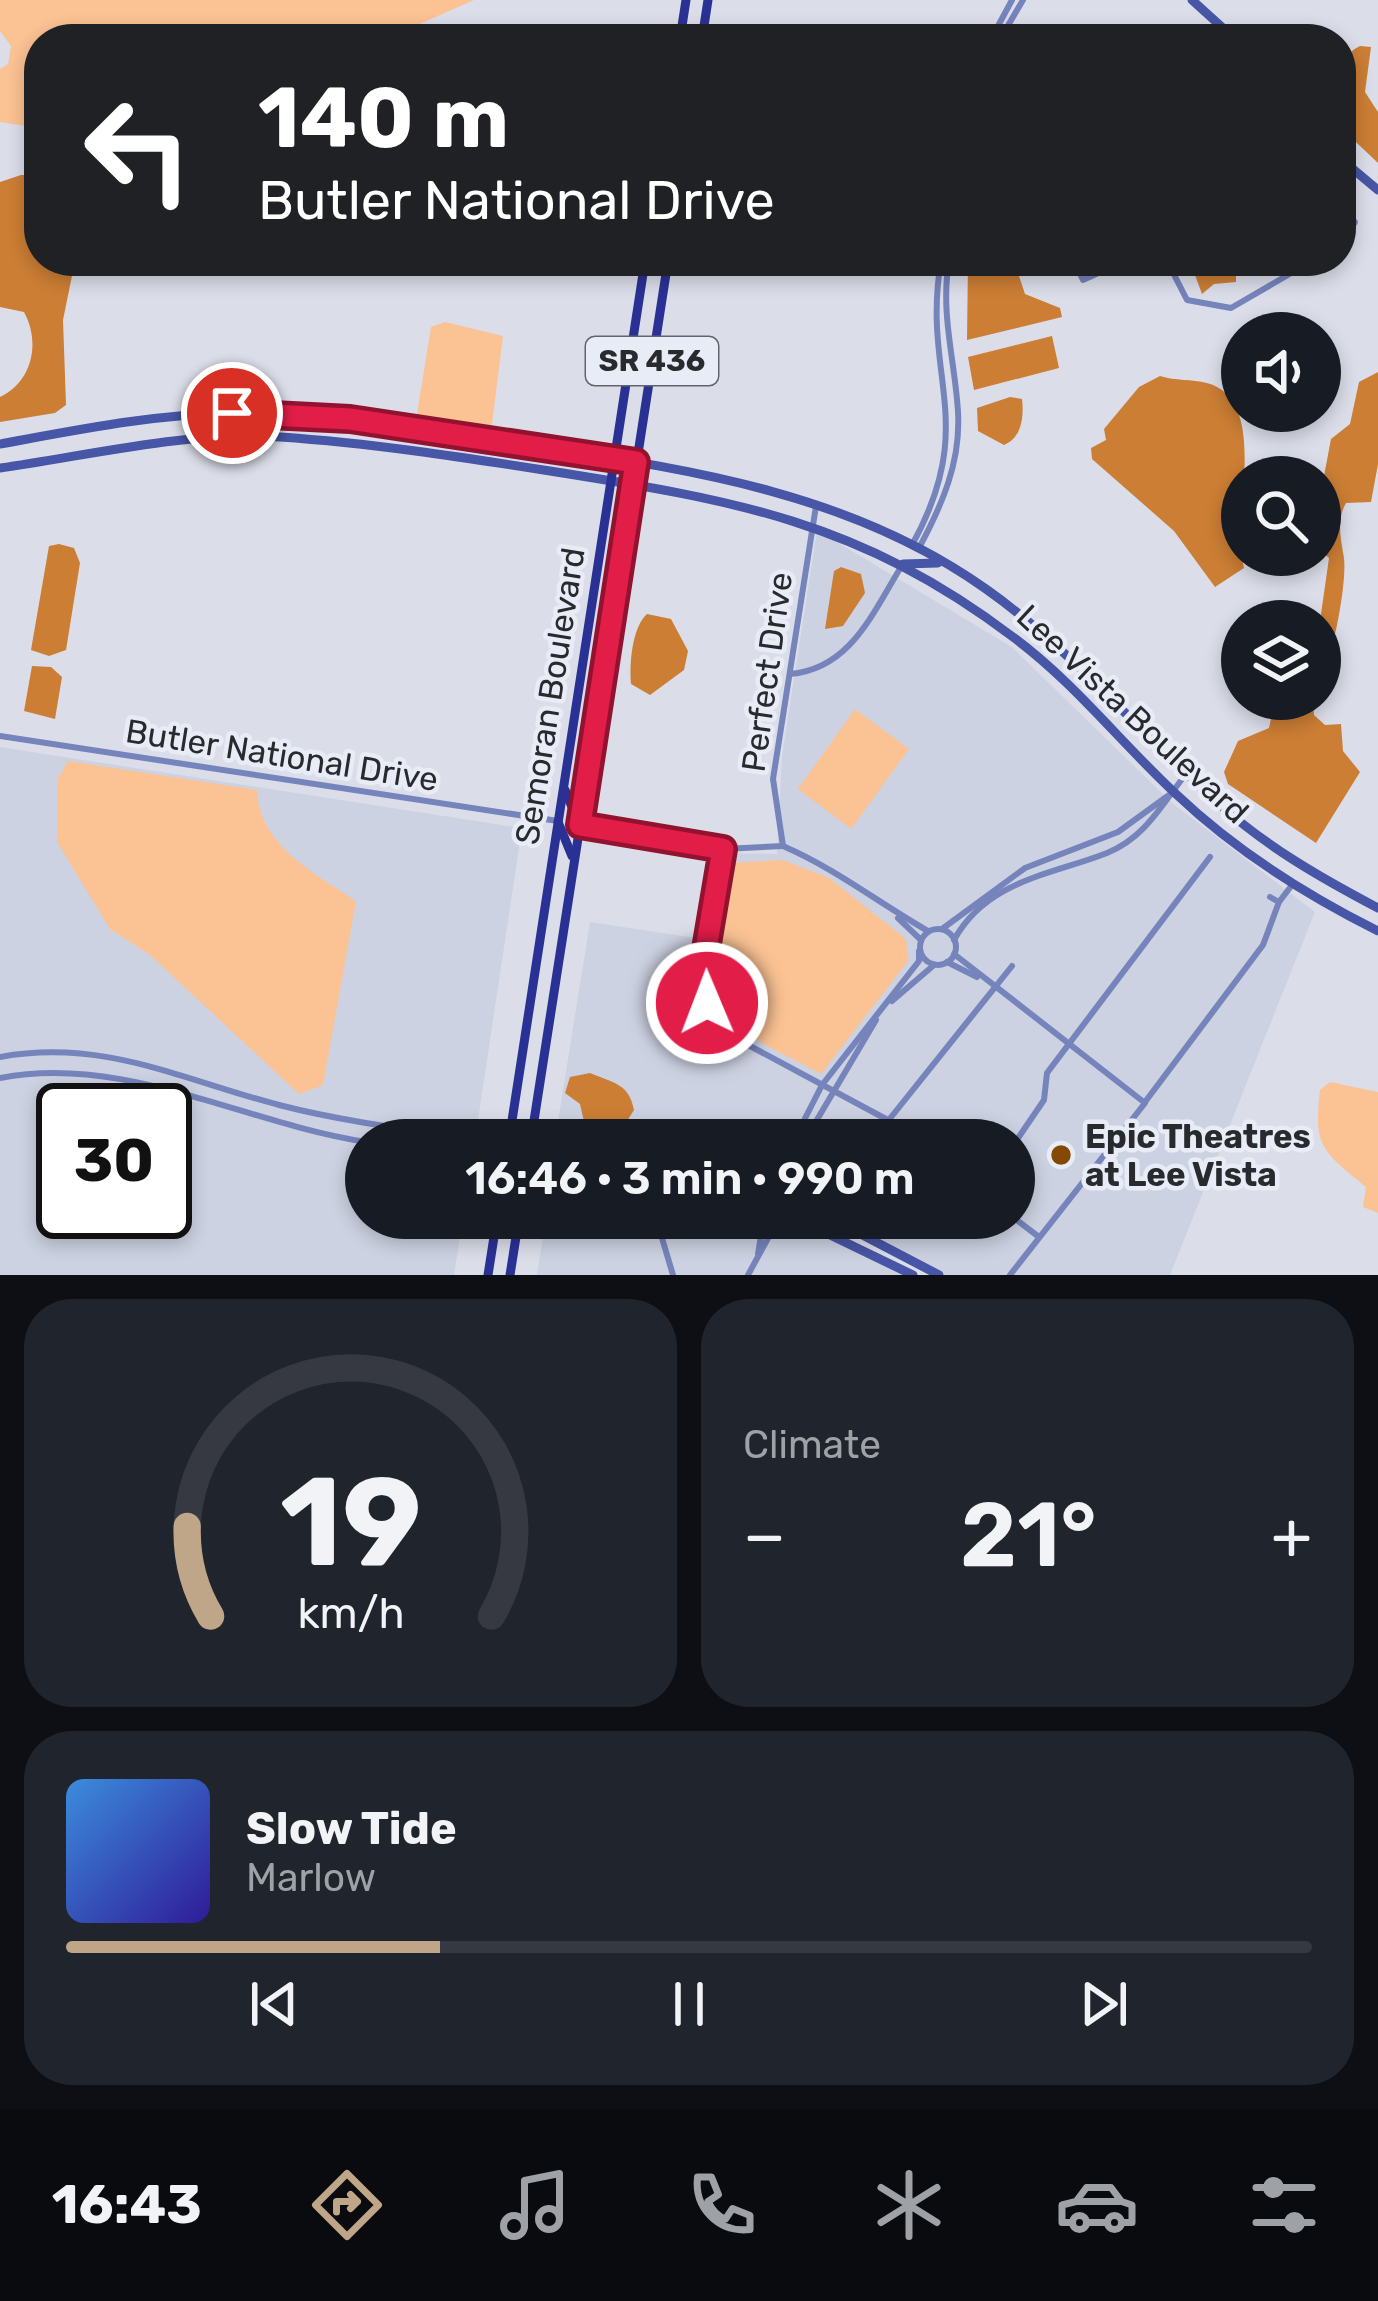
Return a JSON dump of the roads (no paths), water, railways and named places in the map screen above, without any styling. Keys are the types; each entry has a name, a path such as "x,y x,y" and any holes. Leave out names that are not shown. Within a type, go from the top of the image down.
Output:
{"main road":[{"name":"Semoran Boulevard","path":"511,1119 643,276"},
{"name":"Semoran Boulevard","path":"534,1119 666,276"},
{"path":"563,785 580,825"},
{"path":"557,821 574,861"},
{"path":"488,1275 493,1239"},
{"path":"510,1275 516,1239"}],"street":[{"path":"1192,0 1218,24"},
{"path":"884,554 915,546 940,508 956,454 958,417 943,304 944,276"},
{"path":"1175,276 1187,300 1232,308 1286,276"},
{"path":"249,438 250,414"},
{"name":"Lee Vista Boulevard","path":"0,444 118,423 250,414 411,427 614,458 750,483 816,504 915,546 1032,623 1186,774 1257,836 1378,908"},
{"path":"117,451 118,423"},
{"path":"411,427 411,451"},
{"name":"Lee Vista Boulevard","path":"0,468 249,438 411,451 633,483 737,502 813,524 903,564 1018,640 1102,713 1170,793 1221,835 1292,885 1378,932"},
{"name":"Perfect Drive","path":"783,846 773,779 816,504"},
{"path":"790,674 828,666 844,654 903,564 926,561 949,566"},
{"path":"1018,640 1032,623"},
{"name":"Butler National Drive","path":"0,736 557,821"},
{"path":"896,915 928,931 942,929 1025,868 1118,832 1170,793 1186,774"},
{"path":"816,1119 830,1090 894,998 934,965 947,962 954,954 954,940 979,908 1028,877 1107,853 1129,840 1167,804 1170,793"},
{"path":"580,825 723,849 783,846 836,869 921,940"},
{"path":"723,849 704,961 707,1003 737,1039 884,1119"},
{"path":"1032,1119 1043,1103 1047,1073 1210,857"},
{"path":"1010,1275 1263,946 1279,902 1292,885"},
{"path":"1270,897 1279,902"},
{"path":"942,929 954,940"},
{"path":"804,1119 822,1084 919,961 921,940 928,931"},
{"path":"920,951 934,965"},
{"path":"954,954 994,990 1145,1103"},
{"path":"947,962 980,979"},
{"path":"890,1119 1012,966"},
{"path":"0,1057 64,1051 124,1056 289,1108 355,1119"},
{"path":"0,1078 74,1072 132,1079 252,1118 345,1138"},
{"path":"1035,1234 1039,1237"},
{"path":"662,1239 673,1275"},
{"path":"757,1258 760,1239"},
{"path":"748,1275 767,1239"},
{"path":"838,1239 913,1275"},
{"path":"870,1239 939,1275"}],"place":[{"name":"Epic Theatres at Lee Vista","path":"1061,1155"}]}
